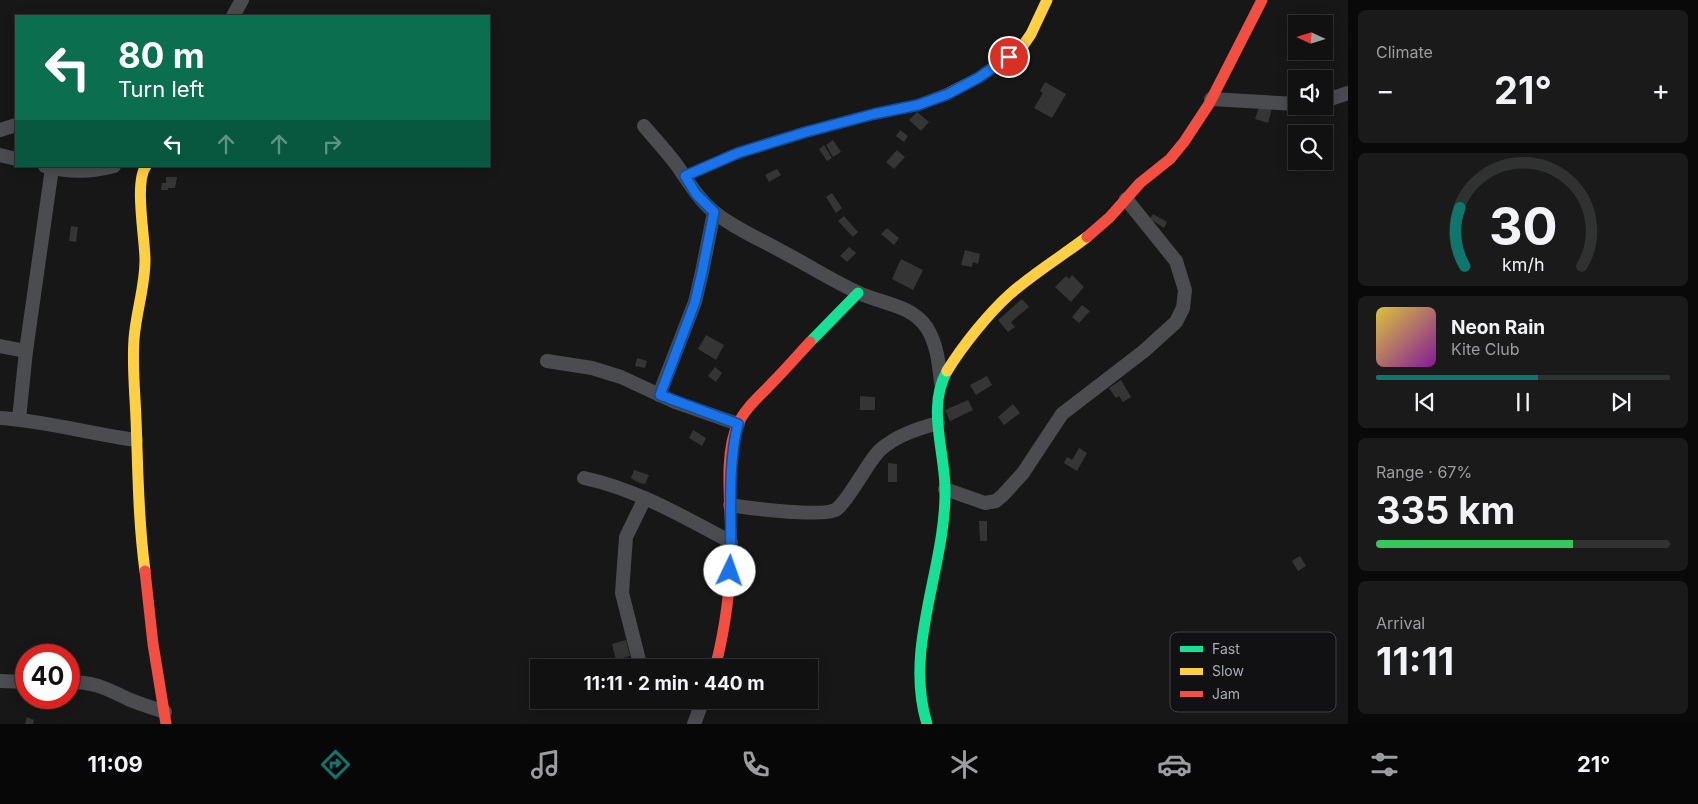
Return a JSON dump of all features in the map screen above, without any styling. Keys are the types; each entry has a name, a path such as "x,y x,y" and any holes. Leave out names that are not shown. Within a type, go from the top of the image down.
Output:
{"street":[{"path":"234,15 242,0"},
{"path":"685,176 738,153 806,132 874,114 918,105 948,94 978,78 1022,47 1031,34 1047,0"},
{"path":"941,383 954,361 998,305 1036,273 1099,227 1115,213 1140,183 1169,160 1183,143 1211,99 1262,0"},
{"path":"1333,98 1348,93"},
{"path":"1211,99 1288,104"},
{"path":"0,130 15,125"},
{"path":"644,126 667,152 696,194 714,212 740,230 858,293 896,305 910,312 926,327 934,343 941,383 938,423 944,461 945,489 938,555 930,589 920,664 919,695 927,724"},
{"path":"0,155 15,159"},
{"path":"19,419 48,167 82,171 111,167"},
{"path":"145,167 140,183 145,259 144,278 134,338 136,440 141,543 153,644 166,718"},
{"path":"945,489 985,503 996,501 1023,473 1062,414 1144,351 1176,322 1183,308 1185,290 1176,261 1126,199"},
{"path":"660,395 695,302 714,212"},
{"path":"718,659 721,650 726,609 731,542 730,505 733,445 738,424 756,400 858,293"},
{"path":"0,346 26,351"},
{"path":"548,362 592,368 738,424"},
{"path":"0,418 19,419 104,436 136,440"},
{"path":"730,505 796,512 825,512 836,509 845,500 879,451 896,437 938,423"},
{"path":"584,478 645,498 731,542"},
{"path":"639,659 622,593 626,537 645,498"},
{"path":"0,681 15,682"},
{"path":"80,682 105,687 166,718"},
{"path":"694,724 700,709"}],"building":[{"path":"1045,82 1066,94 1052,118 1034,108 1043,93 1040,91"},
{"path":"1260,104 1272,108 1268,123 1255,119"},
{"path":"917,112 929,122 921,131 909,120"},
{"path":"900,130 908,136 904,142 896,136"},
{"path":"833,140 841,152 833,157 826,145"},
{"path":"824,145 832,158 827,161 819,149"},
{"path":"897,150 905,157 894,169 886,162"},
{"path":"777,169 781,175 769,182 765,175"},
{"path":"166,177 177,177 175,188 161,190 162,183 166,183"},
{"path":"832,193 842,208 836,213 826,197"},
{"path":"1153,214 1167,222 1164,228 1150,219"},
{"path":"844,216 858,232 853,237 838,221"},
{"path":"71,226 78,227 76,242 69,241"},
{"path":"887,228 899,238 894,245 881,234"},
{"path":"849,247 856,253 847,262 840,256"},
{"path":"965,250 980,254 978,264 973,262 972,267 961,265"},
{"path":"901,259 923,270 913,290 892,279"},
{"path":"1072,275 1084,287 1071,302 1055,287 1066,276 1069,279"},
{"path":"1022,299 1029,307 1011,322 1015,327 1008,332 998,320"},
{"path":"1082,305 1090,311 1079,323 1072,317"},
{"path":"706,335 724,345 716,360 698,349"},
{"path":"637,358 647,361 645,368 635,366"},
{"path":"715,367 722,373 716,382 708,376"},
{"path":"987,376 992,385 976,395 970,385"},
{"path":"1121,380 1131,397 1123,402 1119,396 1116,398 1109,388"},
{"path":"860,396 875,397 875,410 860,410"},
{"path":"968,400 973,410 950,421 945,410"},
{"path":"1013,404 1020,413 1004,425 998,417"},
{"path":"693,430 706,438 702,446 689,438"},
{"path":"1079,448 1087,453 1077,471 1064,463 1067,457 1072,460"},
{"path":"888,463 897,464 897,482 888,482"},
{"path":"634,470 649,475 645,484 631,478"},
{"path":"979,521 987,521 987,541 980,541"},
{"path":"1300,556 1306,566 1298,571 1292,561"},
{"path":"626,640 630,656 616,659 612,644"},
{"path":"27,717 34,720 33,724 25,724"}],"traffic: fast":[{"path":"810,342 858,293"},
{"path":"927,724 921,695 920,665 923,636 944,517 944,472 937,413 941,385 947,371"}],"traffic: slow":[{"path":"949,93 978,78 1022,47 1031,34 1047,0"},
{"path":"145,571 140,514 133,359 135,329 145,270 140,197 146,167"},
{"path":"947,371 976,330 1010,294 1087,237"}],"traffic: jam":[{"path":"1087,237 1110,217 1140,183 1170,159 1184,142 1209,104 1262,0"},
{"path":"685,176 738,153 806,132 874,114 918,105 949,93"},
{"path":"717,659 729,589 731,541 729,465 733,436 741,418 749,407 810,342"},
{"path":"145,571 153,644 166,724"}],"route":[{"path":"730,571 731,466 738,424 660,395 695,302 714,212 696,194 685,176 738,153 806,132 874,114 918,105 948,94 978,78 1009,57"}]}
